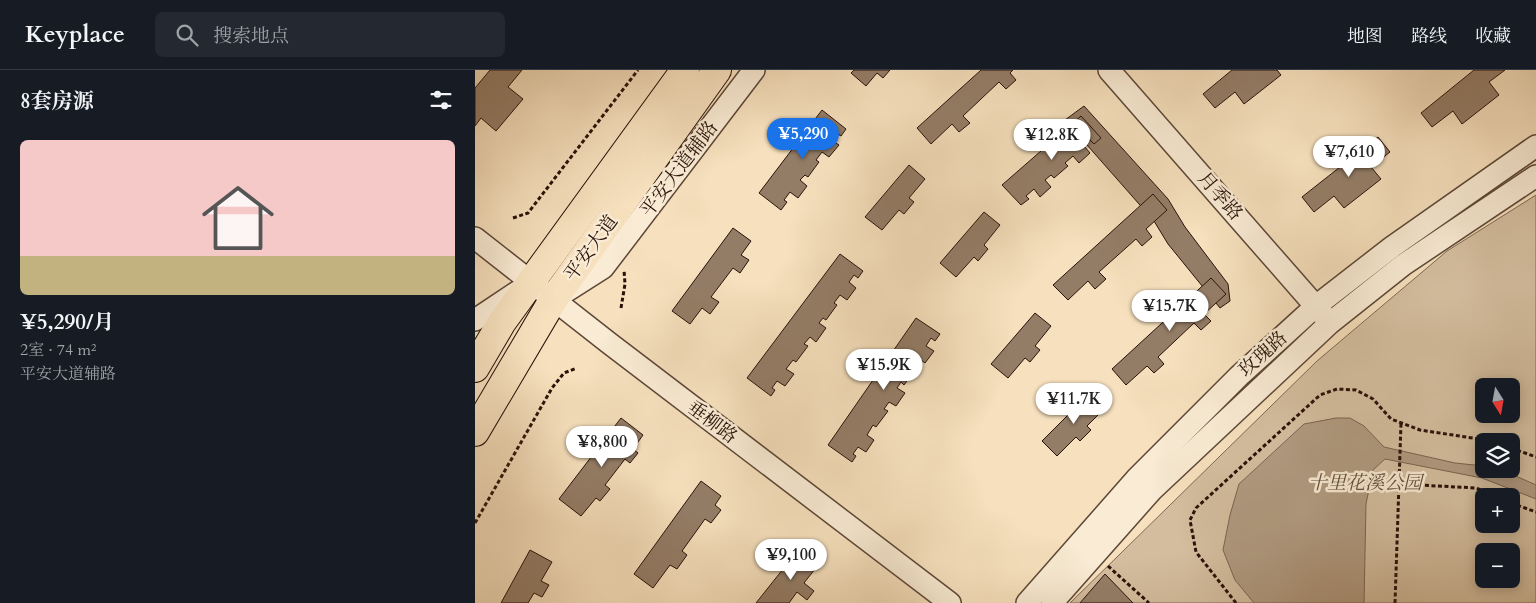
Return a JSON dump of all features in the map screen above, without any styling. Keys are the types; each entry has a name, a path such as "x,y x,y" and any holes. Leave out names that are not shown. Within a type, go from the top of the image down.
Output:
{"main road":[{"name":"平安大道","path":"475,368 502,322 685,70"},
{"name":"平安大道","path":"475,432 553,300 717,72"}],"street":[{"name":"平安大道辅路","path":"553,300 603,268 754,70"},
{"name":"月季路","path":"1109,70 1330,323"},
{"name":"玫瑰路","path":"1027,603 1137,478 1239,376 1316,306 1392,247 1536,146"},
{"name":"玫瑰路","path":"1052,603 1152,490 1330,323 1403,265 1536,176"},
{"name":"垂柳路","path":"475,238 553,300 950,603"},
{"path":"475,320 531,283"}],"path":[{"path":"513,218 529,213 639,70"},
{"path":"621,308 625,284"},
{"path":"475,523 552,388 564,373 577,368"},
{"path":"1236,603 1196,552 1190,520 1196,508 1320,395 1337,389 1356,390 1373,399 1391,419 1420,430 1475,438"},
{"path":"1395,603 1401,422"},
{"path":"1520,452 1536,458"},
{"path":"1399,484 1476,488"},
{"path":"1520,506 1536,512"},
{"path":"1107,565 1149,603"}],"green space":[{"name":"十里花溪公园","path":"1536,195 1536,603 1070,603 1317,361 1447,251"}],"shaded area":[{"path":"1336,418 1350,418 1364,426 1384,447 1455,463 1475,465 1475,477 1385,459 1373,470 1366,504 1364,603 1254,603 1235,580 1223,550 1239,484 1304,424"},
{"path":"1482,478 1520,478 1536,485 1536,499 1520,493 1520,488 1508,488"}],"building":[{"path":"490,70 522,70 508,87 523,99 496,131 481,118 475,126 475,88"},
{"path":"854,70 890,70 883,78 877,73 866,86 851,73"},
{"path":"981,70 1013,70 1010,73 1016,80 1006,89 999,82 963,116 970,123 959,132 952,124 931,144 917,128"},
{"path":"1232,70 1277,70 1281,75 1244,104 1235,92 1215,108 1203,94"},
{"path":"1474,70 1505,70 1489,82 1499,95 1462,124 1453,111 1432,127 1421,113"},
{"path":"1084,106 1168,199 1185,227 1228,284 1230,301 1220,308 1168,244 1154,221 1065,120"},
{"path":"822,110 846,129 841,136 836,133 831,140 839,145 829,157 822,152 816,160 819,162 808,177 805,175 800,180 807,186 798,198 790,192 784,200 787,202 781,210 759,193"},
{"path":"1081,116 1101,138 1094,144 1090,140 1084,146 1090,153 1079,163 1073,156 1065,163 1068,166 1054,178 1051,175 1045,180 1051,187 1040,197 1034,189 1026,196 1029,199 1021,205 1002,185"},
{"path":"1378,137 1390,152 1371,167 1381,179 1344,208 1334,196 1314,212 1302,197"},
{"path":"909,165 925,179 909,198 914,202 904,214 899,210 882,230 865,217"},
{"path":"1153,194 1167,210 1146,229 1152,237 1142,246 1136,239 1099,272 1106,279 1095,289 1088,281 1068,300 1053,285"},
{"path":"984,212 1000,225 984,245 988,249 978,261 974,257 956,277 940,263"},
{"path":"733,228 751,241 741,255 749,260 740,273 733,268 711,297 719,302 710,314 702,308 690,324 672,311"},
{"path":"840,254 863,271 858,278 854,275 849,282 856,288 847,300 840,295 834,303 837,305 826,320 823,318 819,323 826,328 816,342 810,337 804,344 808,346 796,362 793,360 786,369 794,374 785,386 777,381 772,388 775,390 771,396 747,378"},
{"path":"1211,278 1226,294 1204,314 1211,321 1201,330 1194,323 1158,357 1164,364 1154,373 1147,366 1126,385 1112,369"},
{"path":"1035,313 1051,326 1035,346 1040,350 1030,362 1025,358 1008,378 991,364"},
{"path":"916,318 940,334 935,341 931,338 926,346 934,351 925,363 918,358 912,367 915,369 904,385 901,382 897,388 905,393 896,406 889,402 884,409 888,411 876,427 873,425 867,435 874,440 866,452 858,447 853,454 856,456 852,462 828,445"},
{"path":"1090,393 1105,408 1087,426 1091,430 1080,441 1076,437 1057,456 1042,441"},
{"path":"621,418 643,435 633,449 638,453 630,463 625,459 605,485 610,489 600,501 596,498 581,516 559,499"},
{"path":"701,481 721,496 715,505 721,510 711,523 705,519 682,551 687,555 677,569 670,565 653,588 634,574"},
{"path":"799,549 819,564 804,583 814,591 807,600 797,592 789,603 756,603"},
{"path":"530,550 552,562 541,581 549,585 542,597 534,593 528,603 501,603"},
{"path":"1105,574 1133,603 1080,603"}]}
